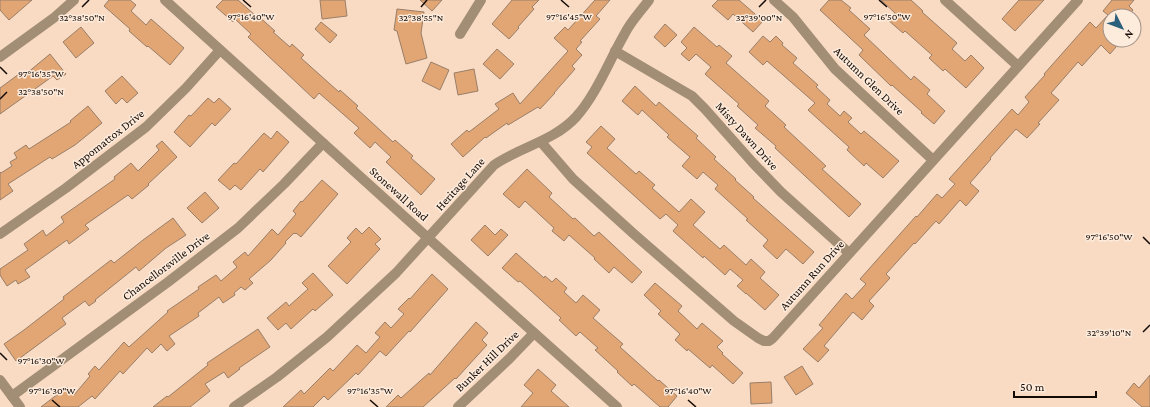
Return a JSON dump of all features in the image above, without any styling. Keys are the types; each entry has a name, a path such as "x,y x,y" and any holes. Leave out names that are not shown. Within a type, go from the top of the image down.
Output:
{"street":[{"path":"0,57 55,17 74,0"},
{"name":"Stonewall Road","path":"165,0 617,407"},
{"path":"460,34 481,0"},
{"name":"Heritage Lane","path":"234,407 277,377 326,337 396,273 494,165 504,158 540,142 562,130 576,117 590,98 616,51 624,33 649,0"},
{"name":"Autumn Glen Drive","path":"774,0 793,17 835,69 934,160"},
{"path":"944,0 1018,66"},
{"name":"Autumn Run Drive","path":"540,142 573,179 635,235 734,321 758,338 764,341 769,341 1078,0"},
{"name":"Appomattox Drive","path":"0,234 66,188 146,127 186,88 220,50"},
{"name":"Misty Dawn Drive","path":"616,51 692,96 753,164 781,192 849,253"},
{"name":"Chancellorsville Drive","path":"12,396 168,282 238,228 284,184 323,143"},
{"name":"Bunker Hill Drive","path":"458,407 534,333"},
{"path":"0,380 20,407"}],"building":[{"path":"0,0 32,0 9,20 0,10"},
{"path":"109,0 130,0 136,5 131,11 146,25 151,19 184,48 170,65 129,31 130,29 104,6"},
{"path":"223,0 238,0 256,16 257,15 290,47 292,44 304,55 301,58 339,92 340,90 358,106 356,108 393,142 395,140 413,156 411,158 435,179 421,195 386,162 391,157 375,142 370,148 354,133 359,128 319,93 314,99 248,37 251,34 235,19 233,22 216,7"},
{"path":"320,0 345,0 347,16 322,19"},
{"path":"420,0 442,0 432,11"},
{"path":"512,0 539,0 532,7 534,9 509,39 492,24"},
{"path":"595,0 610,0 596,16 600,19 580,41 582,42 576,49 582,55 572,66 575,69 555,93 540,109 538,107 508,125 507,123 486,138 485,137 463,157 451,144 467,130 469,132 499,109 495,104 513,93 520,104 568,51 554,38 565,27 568,30"},
{"path":"718,0 739,0 763,21 753,32 733,14 728,20 712,6"},
{"path":"829,0 841,0 851,8 849,10 870,29 864,35 911,80 914,76 930,90 927,94 945,111 934,124 859,55 863,50 820,10"},
{"path":"881,0 911,0 923,11 922,12 957,43 952,49 965,61 971,55 984,68 966,88 945,69 943,71 929,58 932,55 905,31 903,33 888,20 895,13"},
{"path":"1019,0 1044,0 1015,31 1002,19"},
{"path":"1112,0 1134,0 1129,6 1131,8 1105,8"},
{"path":"397,9 424,12 421,33 427,58 406,64 397,31 394,30"},
{"path":"321,22 337,35 330,43 315,29"},
{"path":"1090,22 1096,28 1102,22 1102,46 1101,45 1082,66 1078,62 1051,93 1059,100 1038,123 1040,124 1027,138 1016,129 970,183 979,191 966,206 960,200 939,224 936,221 915,244 914,243 886,274 890,278 869,301 874,306 862,320 853,312 824,346 829,350 818,362 803,349 823,328 819,325 846,293 852,299 866,284 860,279 916,216 917,217 937,194 942,198 955,184 949,179 1012,109 1018,115 1029,102 1025,97"},
{"path":"665,24 677,35 665,47 654,37"},
{"path":"81,27 94,43 76,58 63,42"},
{"path":"694,27 717,47 719,45 732,56 726,63 769,101 765,106 786,125 784,127 826,166 822,169 861,204 849,217 775,148 776,146 755,128 758,125 737,106 739,104 705,74 711,67 696,54 689,61 681,54 687,48 681,42"},
{"path":"763,36 770,42 776,36 783,43 782,45 797,58 793,63 818,85 816,87 830,100 827,104 840,116 844,111 852,118 848,122 861,134 864,131 899,161 883,178 866,163 864,166 847,150 849,147 808,110 815,103 767,61 763,65 749,52"},
{"path":"1104,48 1115,48 1110,54"},
{"path":"497,49 514,64 500,79 483,64"},
{"path":"50,54 66,74 57,80 53,76 0,114 0,88 19,74 21,78"},
{"path":"431,62 449,70 440,90 422,81"},
{"path":"474,69 478,91 458,95 454,73"},
{"path":"122,76 138,93 127,103 122,98 116,104 105,91"},
{"path":"635,86 656,106 659,102 698,136 696,138 716,157 714,159 754,197 753,198 814,252 803,264 786,249 777,259 763,246 768,240 746,220 748,219 715,189 718,185 703,172 697,179 682,166 690,157 667,137 669,135 642,110 638,115 622,101"},
{"path":"208,98 214,103 219,98 231,109 215,126 212,123 190,147 174,132 189,115 191,116"},
{"path":"88,106 102,123 75,145 52,159 50,157 8,184 13,191 0,200 0,172 1,173 12,166 10,162 17,158 14,153 26,145 29,149 71,122 70,121"},
{"path":"601,126 615,139 607,148 636,174 639,171 655,185 652,188 679,212 691,199 705,212 693,225 720,249 724,245 746,265 751,259 765,272 760,278 779,295 765,310 737,286 743,280 730,269 725,275 704,256 703,258 673,231 678,225 666,214 660,219 587,153 592,147 586,142"},
{"path":"277,131 289,142 263,172 260,169 241,190 235,185 230,190 218,180 234,163 236,164 264,133 271,139"},
{"path":"162,141 177,157 148,184 149,185 132,199 128,195 85,225 89,229 69,244 67,240 25,270 30,277 18,284 16,280 7,286 0,275 0,269 28,250 24,244 43,230 46,236 64,222 61,217 115,179 114,177 131,163 138,171 159,150 156,146"},
{"path":"527,169 552,193 549,197 573,219 575,218 594,236 599,232 642,272 632,283 614,267 609,273 594,259 595,258 569,235 564,241 552,231 554,228 525,201 519,208 503,194"},
{"path":"322,180 338,194 301,237 294,233 271,260 249,279 253,283 245,290 241,287 234,293 235,295 223,303 219,297 198,313 199,316 169,336 175,344 167,351 161,344 152,353 147,348 123,374 120,371 95,399 92,396 78,407 41,407 67,387 74,395 90,376 88,374 95,366 99,370 124,342 129,347 168,312 167,311 199,289 198,287 216,275 221,281 237,267 233,262 245,252 248,256 272,229 278,235 296,214 293,211 301,201 302,202"},
{"path":"205,192 219,208 202,223 187,208"},
{"path":"173,218 186,235 166,248 139,271 136,267 89,306 85,301 62,318 66,324 16,361 4,344 64,299 63,297 111,260 114,263"},
{"path":"485,225 495,235 501,229 508,235 488,256 471,240"},
{"path":"369,227 381,239 375,244 380,249 347,284 328,266 351,242 347,238 356,228 362,234"},
{"path":"516,253 544,278 545,276 552,282 556,278 567,288 564,292 576,303 583,295 600,310 593,318 623,344 620,347 677,396 668,407 660,407 634,384 632,386 595,350 598,348 580,332 576,336 559,320 561,318 520,281 518,282 502,268"},
{"path":"313,273 333,295 315,311 313,309 291,329 286,323 278,330 267,318 286,302 289,306 308,289 302,283"},
{"path":"432,274 448,289 410,332 409,331 386,356 380,351 358,375 356,373 328,400 324,396 313,407 283,407 301,390 304,394 330,368 333,371 357,345 366,353 380,337 375,333 385,322 391,328 404,314 398,309 409,298 410,299"},
{"path":"655,283 682,306 678,311 697,329 702,323 723,341 717,347 723,353 722,354 743,373 733,384 712,365 710,368 675,340 680,334 658,314 661,311 644,295"},
{"path":"476,322 488,333 482,340 487,345 456,379 455,378 423,407 386,407 398,395 401,398 429,373 430,375"},
{"path":"258,329 270,347 239,368 240,369 228,378 224,372 205,384 210,391 190,407 153,407 208,365 207,363"},
{"path":"802,366 813,384 796,395 784,377"},
{"path":"538,369 556,385 551,391 569,407 521,407 533,393 524,385"},
{"path":"1150,375 1150,407 1142,407 1126,393 1134,383 1139,388"},
{"path":"771,382 772,403 751,404 750,383"}]}
